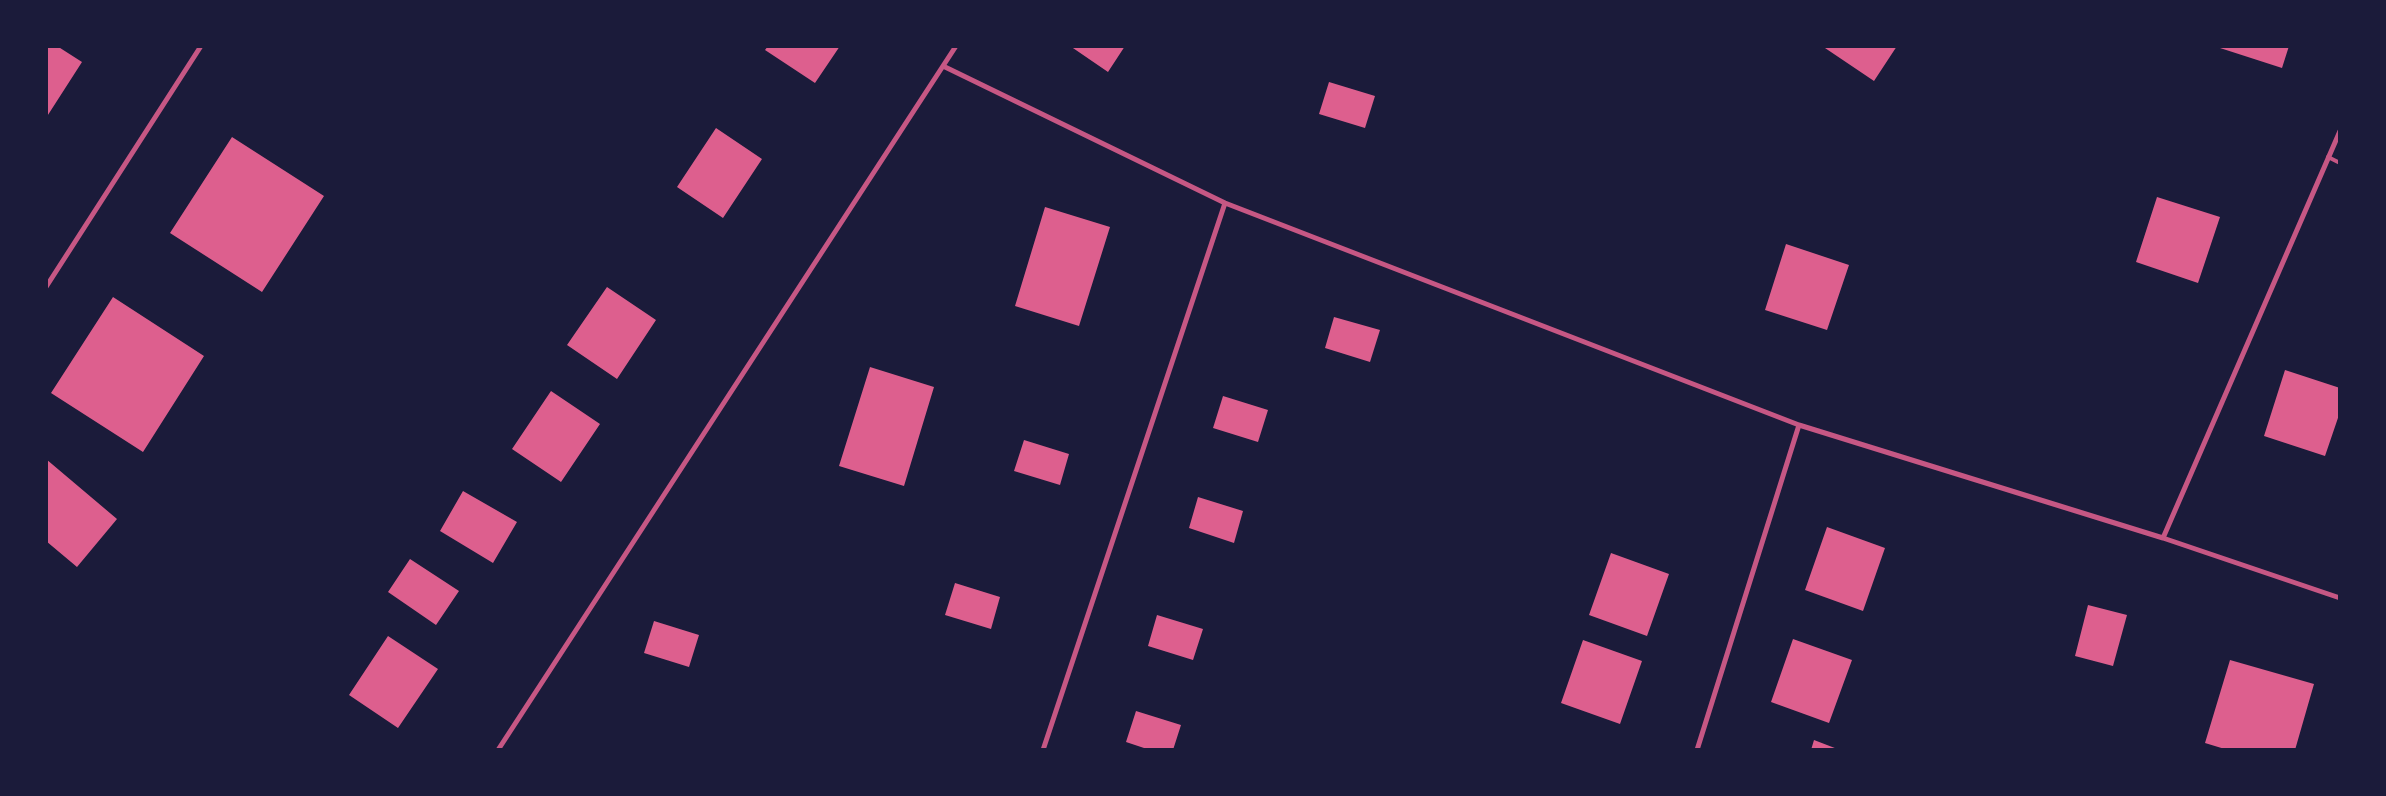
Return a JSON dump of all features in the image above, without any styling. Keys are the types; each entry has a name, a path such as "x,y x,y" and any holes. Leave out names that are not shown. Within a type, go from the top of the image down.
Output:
{"street":[{"path":"46,287 201,46"},
{"path":"498,750 956,46"},
{"path":"943,66 1225,203 1799,425 2163,538 2340,598"},
{"path":"2163,538 2340,131"},
{"path":"1043,750 1225,203"},
{"path":"1698,750 1799,425"}],"lane":[{"path":"2328,157 2340,163"}],"building":[{"path":"46,46 57,46 82,62 46,118"},
{"path":"768,46 840,46 815,83 765,50"},
{"path":"1070,46 1125,46 1108,72"},
{"path":"1826,46 1897,46 1874,81 1825,48"},
{"path":"2220,46 2289,46 2282,68 2220,48"},
{"path":"1329,82 1375,96 1365,128 1319,114"},
{"path":"716,128 762,159 723,218 677,187"},
{"path":"232,137 324,196 262,292 170,233"},
{"path":"2157,197 2220,217 2198,283 2136,262"},
{"path":"1045,207 1110,227 1079,326 1015,306"},
{"path":"1786,244 1849,265 1827,330 1765,310"},
{"path":"607,287 656,320 617,379 567,345"},
{"path":"113,297 204,356 143,452 51,393"},
{"path":"1334,317 1380,330 1370,362 1325,348"},
{"path":"870,367 934,387 904,486 839,466"},
{"path":"2285,370 2340,388 2340,412 2325,456 2264,436"},
{"path":"551,391 600,424 561,482 512,449"},
{"path":"1223,396 1268,410 1258,442 1213,428"},
{"path":"1024,440 1069,454 1060,485 1014,471"},
{"path":"46,459 117,519 77,567 46,541"},
{"path":"463,491 517,522 493,563 440,531"},
{"path":"1198,497 1243,511 1234,543 1189,528"},
{"path":"1827,527 1885,548 1863,611 1805,590"},
{"path":"1611,553 1669,574 1647,636 1589,615"},
{"path":"410,559 459,591 436,625 388,592"},
{"path":"955,583 1000,597 991,629 945,615"},
{"path":"2088,605 2127,615 2113,666 2075,656"},
{"path":"1157,615 1203,629 1193,660 1148,646"},
{"path":"654,621 699,635 689,667 644,653"},
{"path":"388,636 438,669 398,728 349,695"},
{"path":"1793,639 1852,660 1829,723 1771,702"},
{"path":"1583,640 1642,661 1620,724 1561,703"},
{"path":"2230,660 2314,684 2295,750 2228,750 2205,743"},
{"path":"1136,711 1181,725 1173,750 1150,750 1126,742"},
{"path":"1814,740 1840,750 1811,750"}]}
